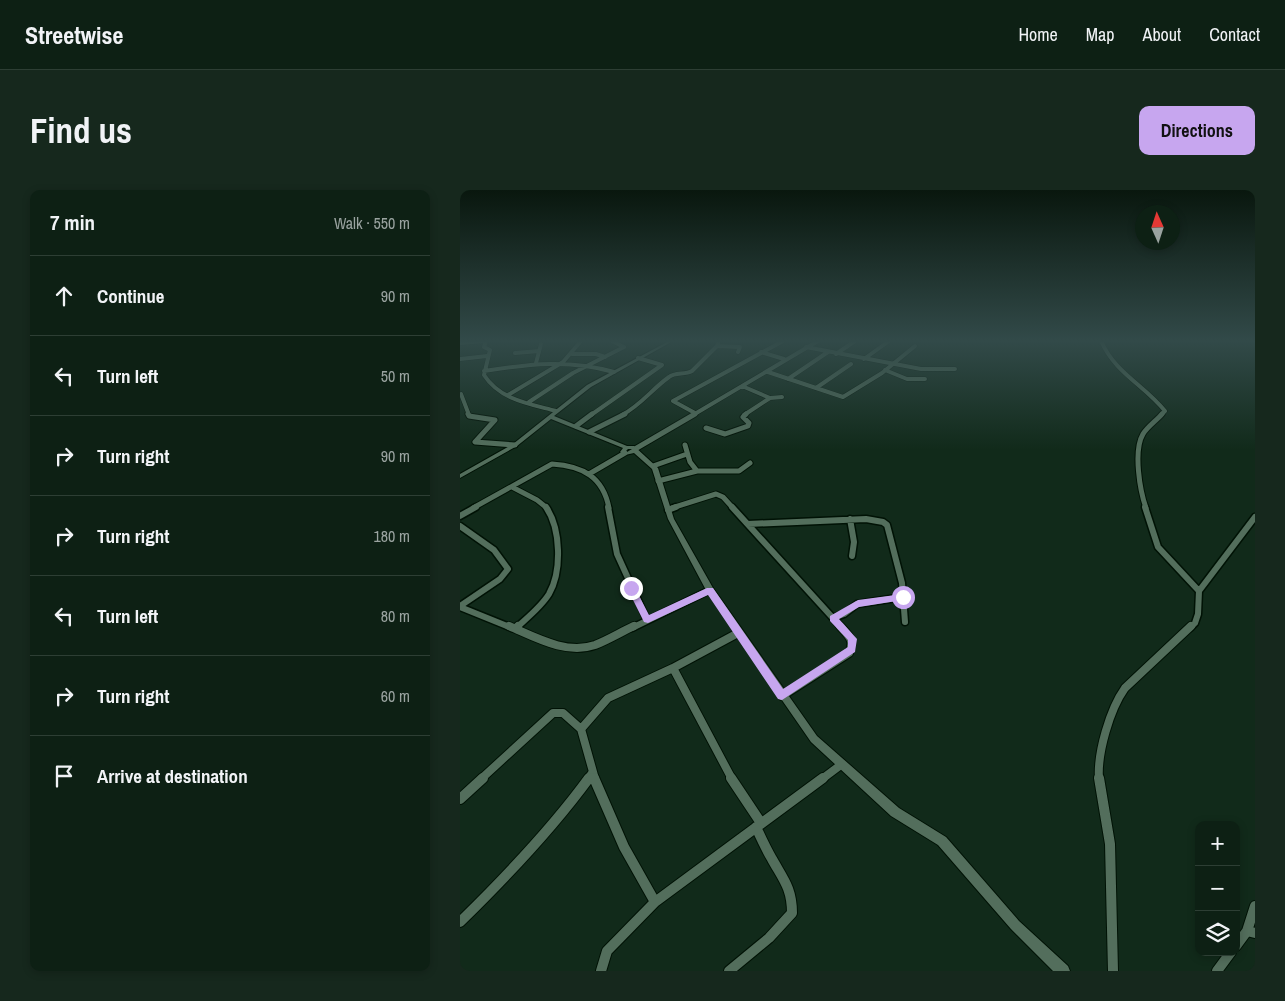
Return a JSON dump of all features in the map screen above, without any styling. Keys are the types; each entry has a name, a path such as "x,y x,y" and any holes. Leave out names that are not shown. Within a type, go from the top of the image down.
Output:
{"street":[{"path":"486,377 491,386 508,395 556,411"},
{"path":"508,395 537,377"},
{"path":"529,402 569,377"},
{"path":"460,476 515,445 589,386 604,377"},
{"path":"576,426 643,377"},
{"path":"589,432 634,409 669,377"},
{"path":"695,412 675,404 673,401 715,377"},
{"path":"589,474 758,377"},
{"path":"784,377 837,396 846,396 874,377"},
{"path":"816,388 831,377"},
{"path":"903,377 925,379"},
{"path":"1127,377 1165,411 1143,434 1138,472 1140,490 1158,547 1198,591"},
{"path":"742,386 770,398"},
{"path":"462,394 463,411 469,416 495,420 478,437 476,443 515,445"},
{"path":"706,428 722,434 748,426 749,423 743,417 745,414 770,398 782,397"},
{"path":"551,417 632,450 653,466 668,510 710,590 738,633 814,739 895,812 942,841 1015,925 1064,971"},
{"path":"685,445 687,454 697,471"},
{"path":"653,466 687,454"},
{"path":"658,481 697,471 739,471 750,463"},
{"path":"460,516 555,464 566,465 589,474 599,482 606,495 617,554 648,620"},
{"path":"512,487 546,507 552,520 557,544 557,569 550,593 516,628"},
{"path":"668,510 716,494 723,497 852,639 852,649 782,696"},
{"path":"1113,971 1110,844 1098,777 1099,758 1118,698 1131,680 1195,623 1198,614 1198,591 1255,517"},
{"path":"748,524 850,519 875,520 887,525 902,583 905,622"},
{"path":"850,519 854,542 852,556"},
{"path":"460,526 488,544 506,562 508,569 500,579 460,606"},
{"path":"460,606 570,649 595,645 710,590"},
{"path":"833,618 858,604 903,597"},
{"path":"581,729 608,698 673,668 738,633"},
{"path":"673,668 758,825 772,860 783,875 792,898 792,913 768,938 729,971"},
{"path":"460,800 553,713 563,713 581,729 592,773 624,846 655,902"},
{"path":"601,971 607,951 655,902 842,764"},
{"path":"460,922 505,878 561,816 592,773"},
{"path":"1240,942 1251,932 1255,906"},
{"path":"1217,971 1228,956"}],"route":[{"path":"631,588 648,620 710,590 782,696 852,649 852,639 833,618 844,614 858,604 903,597"}]}
